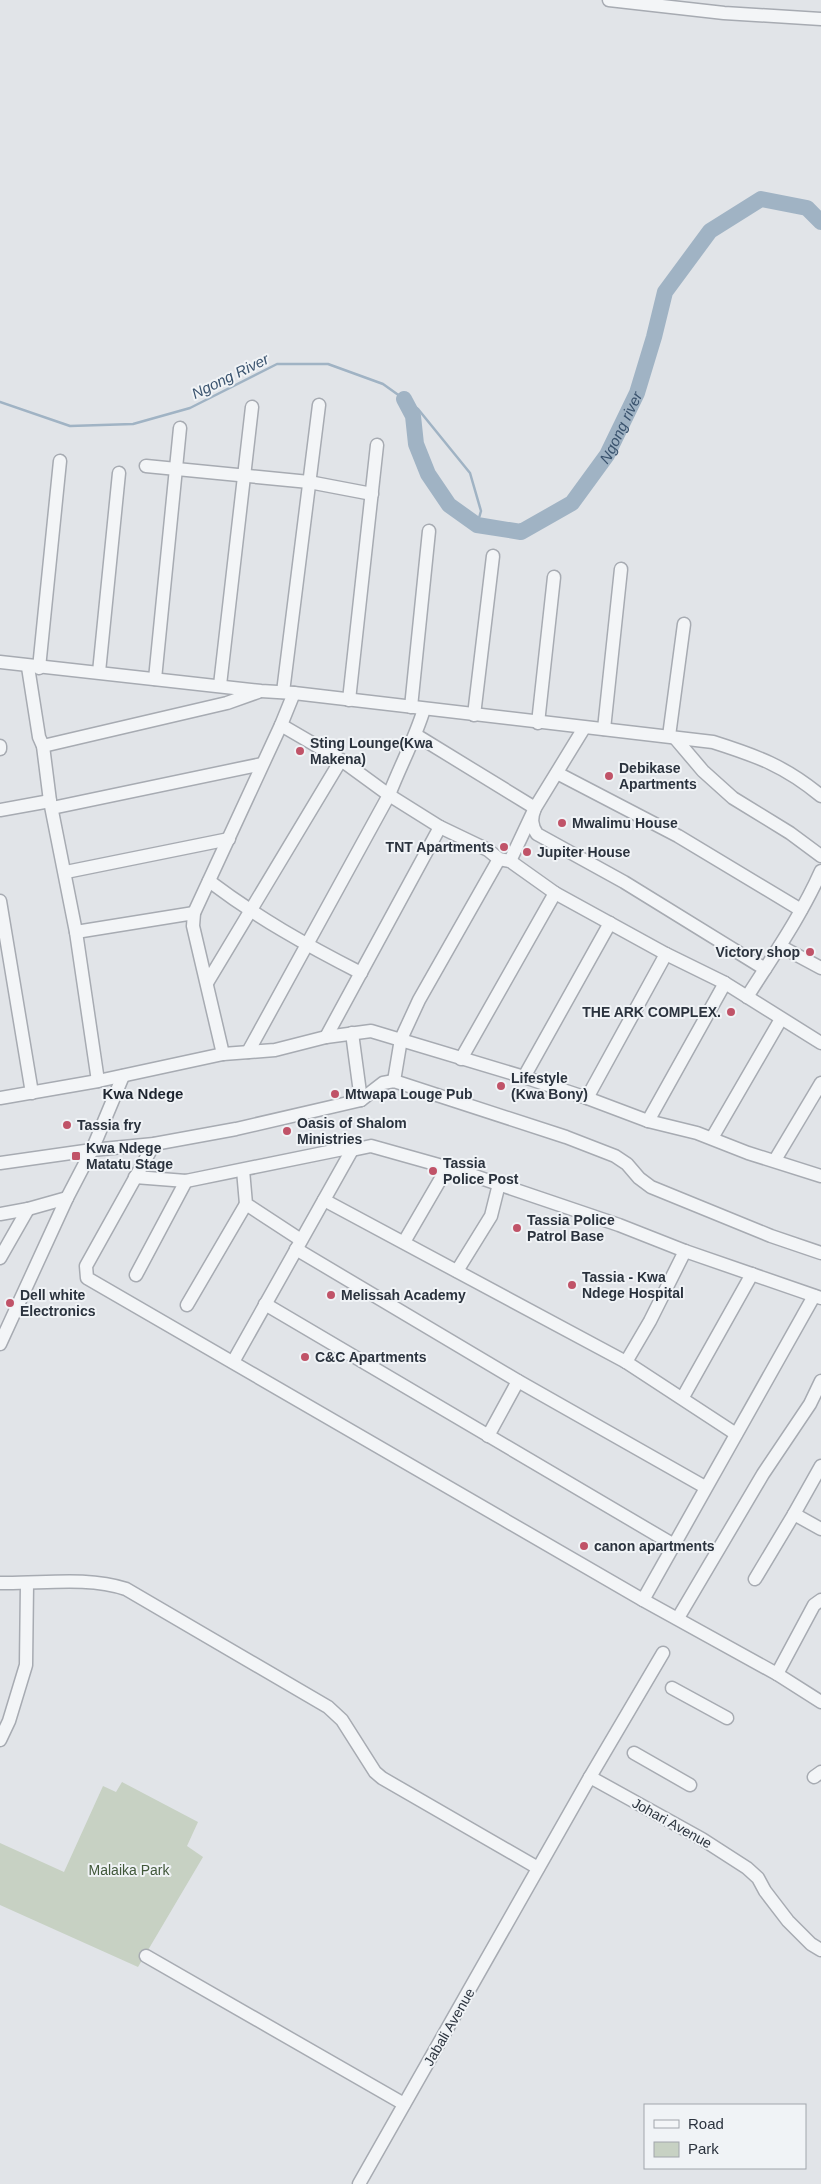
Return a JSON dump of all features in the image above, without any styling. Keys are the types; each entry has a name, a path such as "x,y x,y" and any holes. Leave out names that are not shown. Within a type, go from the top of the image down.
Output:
{"street":[{"path":"609,0 717,13 821,19"},
{"path":"223,1054 193,926 194,914 281,725 289,693 309,482 319,405"},
{"path":"220,686 252,407"},
{"path":"155,678 180,428"},
{"path":"349,700 377,445"},
{"path":"60,462 33,667 38,729 43,746 51,805 66,872 98,1081"},
{"path":"146,466 309,482 372,494"},
{"path":"99,672 119,473"},
{"path":"411,707 429,531"},
{"path":"474,715 493,556"},
{"path":"604,729 621,569"},
{"path":"538,723 554,577"},
{"path":"684,624 672,737 703,771 733,798 790,833 821,856"},
{"path":"0,662 713,742 754,755 792,774 821,796"},
{"path":"43,746 227,703 261,691"},
{"path":"248,1052 389,795 401,764 416,735 424,709"},
{"path":"281,725 342,760 389,795 440,827 488,850 555,893 666,954 725,982 821,1043"},
{"path":"394,1081 401,1039 419,1000 584,728"},
{"path":"416,735 535,808"},
{"path":"207,983 342,760"},
{"path":"0,810 51,805 262,764"},
{"path":"557,773 678,836 801,910"},
{"path":"535,808 532,822 533,828 540,837 624,882 765,969"},
{"path":"326,1037 440,827"},
{"path":"66,872 229,839"},
{"path":"747,997 801,910 816,895 821,871"},
{"path":"209,881 249,911 306,945 361,973"},
{"path":"461,1059 555,893"},
{"path":"0,901 32,1093"},
{"path":"76,932 194,914"},
{"path":"524,1077 610,923"},
{"path":"780,946 821,968"},
{"path":"587,1098 666,954"},
{"path":"648,1121 725,982"},
{"path":"712,1138 781,1019"},
{"path":"0,1098 98,1081 223,1054 275,1050 326,1037 371,1032 401,1039 426,1049 524,1077 648,1121 712,1138 748,1153 776,1160 821,1176"},
{"path":"352,1033 361,1100"},
{"path":"0,1344 67,1198 92,1150 123,1076"},
{"path":"0,1163 92,1150 154,1144 236,1129 361,1100 383,1083 394,1081 566,1137 615,1156 627,1164 639,1178 651,1187 771,1236 821,1253"},
{"path":"776,1160 821,1083"},
{"path":"154,1144 86,1266 87,1278 643,1600 777,1674 821,1702"},
{"path":"135,1177 186,1181 343,1149 352,1150 371,1146 499,1184 619,1224 685,1251 818,1297 705,1487 643,1600"},
{"path":"233,1362 352,1150"},
{"path":"404,1242 447,1168"},
{"path":"187,1305 246,1204 243,1170"},
{"path":"136,1275 186,1181"},
{"path":"457,1271 491,1216 499,1184"},
{"path":"0,1214 28,1209 67,1198"},
{"path":"324,1200 626,1362 736,1434"},
{"path":"246,1204 298,1245 518,1380 705,1487"},
{"path":"0,1258 28,1209"},
{"path":"626,1362 650,1321 685,1251"},
{"path":"682,1397 752,1274"},
{"path":"265,1304 674,1546"},
{"path":"488,1436 518,1380"},
{"path":"678,1618 763,1474 810,1404 821,1381"},
{"path":"755,1579 821,1466"},
{"path":"794,1514 821,1529"},
{"path":"0,1583 83,1582 111,1584 126,1589 328,1706 342,1720 375,1772 382,1778 538,1868 663,1653"},
{"path":"0,1740 8,1722 26,1665 26,1584"},
{"path":"777,1674 814,1605 821,1600"},
{"path":"672,1688 727,1718"},
{"path":"634,1752 690,1784"},
{"name":"Johari Avenue","path":"590,1777 702,1839 747,1868 758,1878 765,1891 788,1921 811,1944 821,1950"},
{"name":"Jabali Avenue","path":"359,2184 538,1868"},
{"path":"146,1956 404,2104"}],"green space":[{"name":"Malaika Park","path":"122,1782 198,1822 187,1846 203,1857 138,1967 0,1905 0,1843 64,1872 103,1786 116,1792"}],"waterway":[{"name":"Ngong river","path":"404,399 413,416 416,444 428,474 449,505 477,525 521,532 572,503 607,455 637,393 665,292 710,231 761,199 807,208 821,222"},
{"name":"Ngong River","path":"0,402 70,426 133,424 190,408 277,364 328,364 383,384 418,409 470,473 481,511 477,525"}],"place":[{"name":"Sting Lounge(Kwa Makena)","path":"300,751"},
{"name":"Debikase Apartments","path":"609,776"},
{"name":"Mwalimu House","path":"562,823"},
{"name":"TNT Apartments","path":"504,847"},
{"name":"Jupiter House","path":"527,852"},
{"name":"Victory shop","path":"810,952"},
{"name":"THE ARK COMPLEX.","path":"731,1012"},
{"name":"Lifestyle (Kwa Bony)","path":"501,1086"},
{"name":"Mtwapa Louge Pub","path":"335,1094"},
{"name":"Tassia fry","path":"67,1125"},
{"name":"Oasis of Shalom Ministries","path":"287,1131"},
{"name":"Kwa Ndege Matatu Stage","path":"76,1156"},
{"name":"Tassia Police Post","path":"433,1171"},
{"name":"Tassia Police Patrol Base","path":"517,1228"},
{"name":"Tassia - Kwa Ndege Hospital","path":"572,1285"},
{"name":"Melissah Academy","path":"331,1295"},
{"name":"Dell white Electronics","path":"10,1303"},
{"name":"C&C Apartments","path":"305,1357"},
{"name":"canon apartments","path":"584,1546"}],"district":[{"name":"Kwa Ndege","path":"143,1093"}]}
